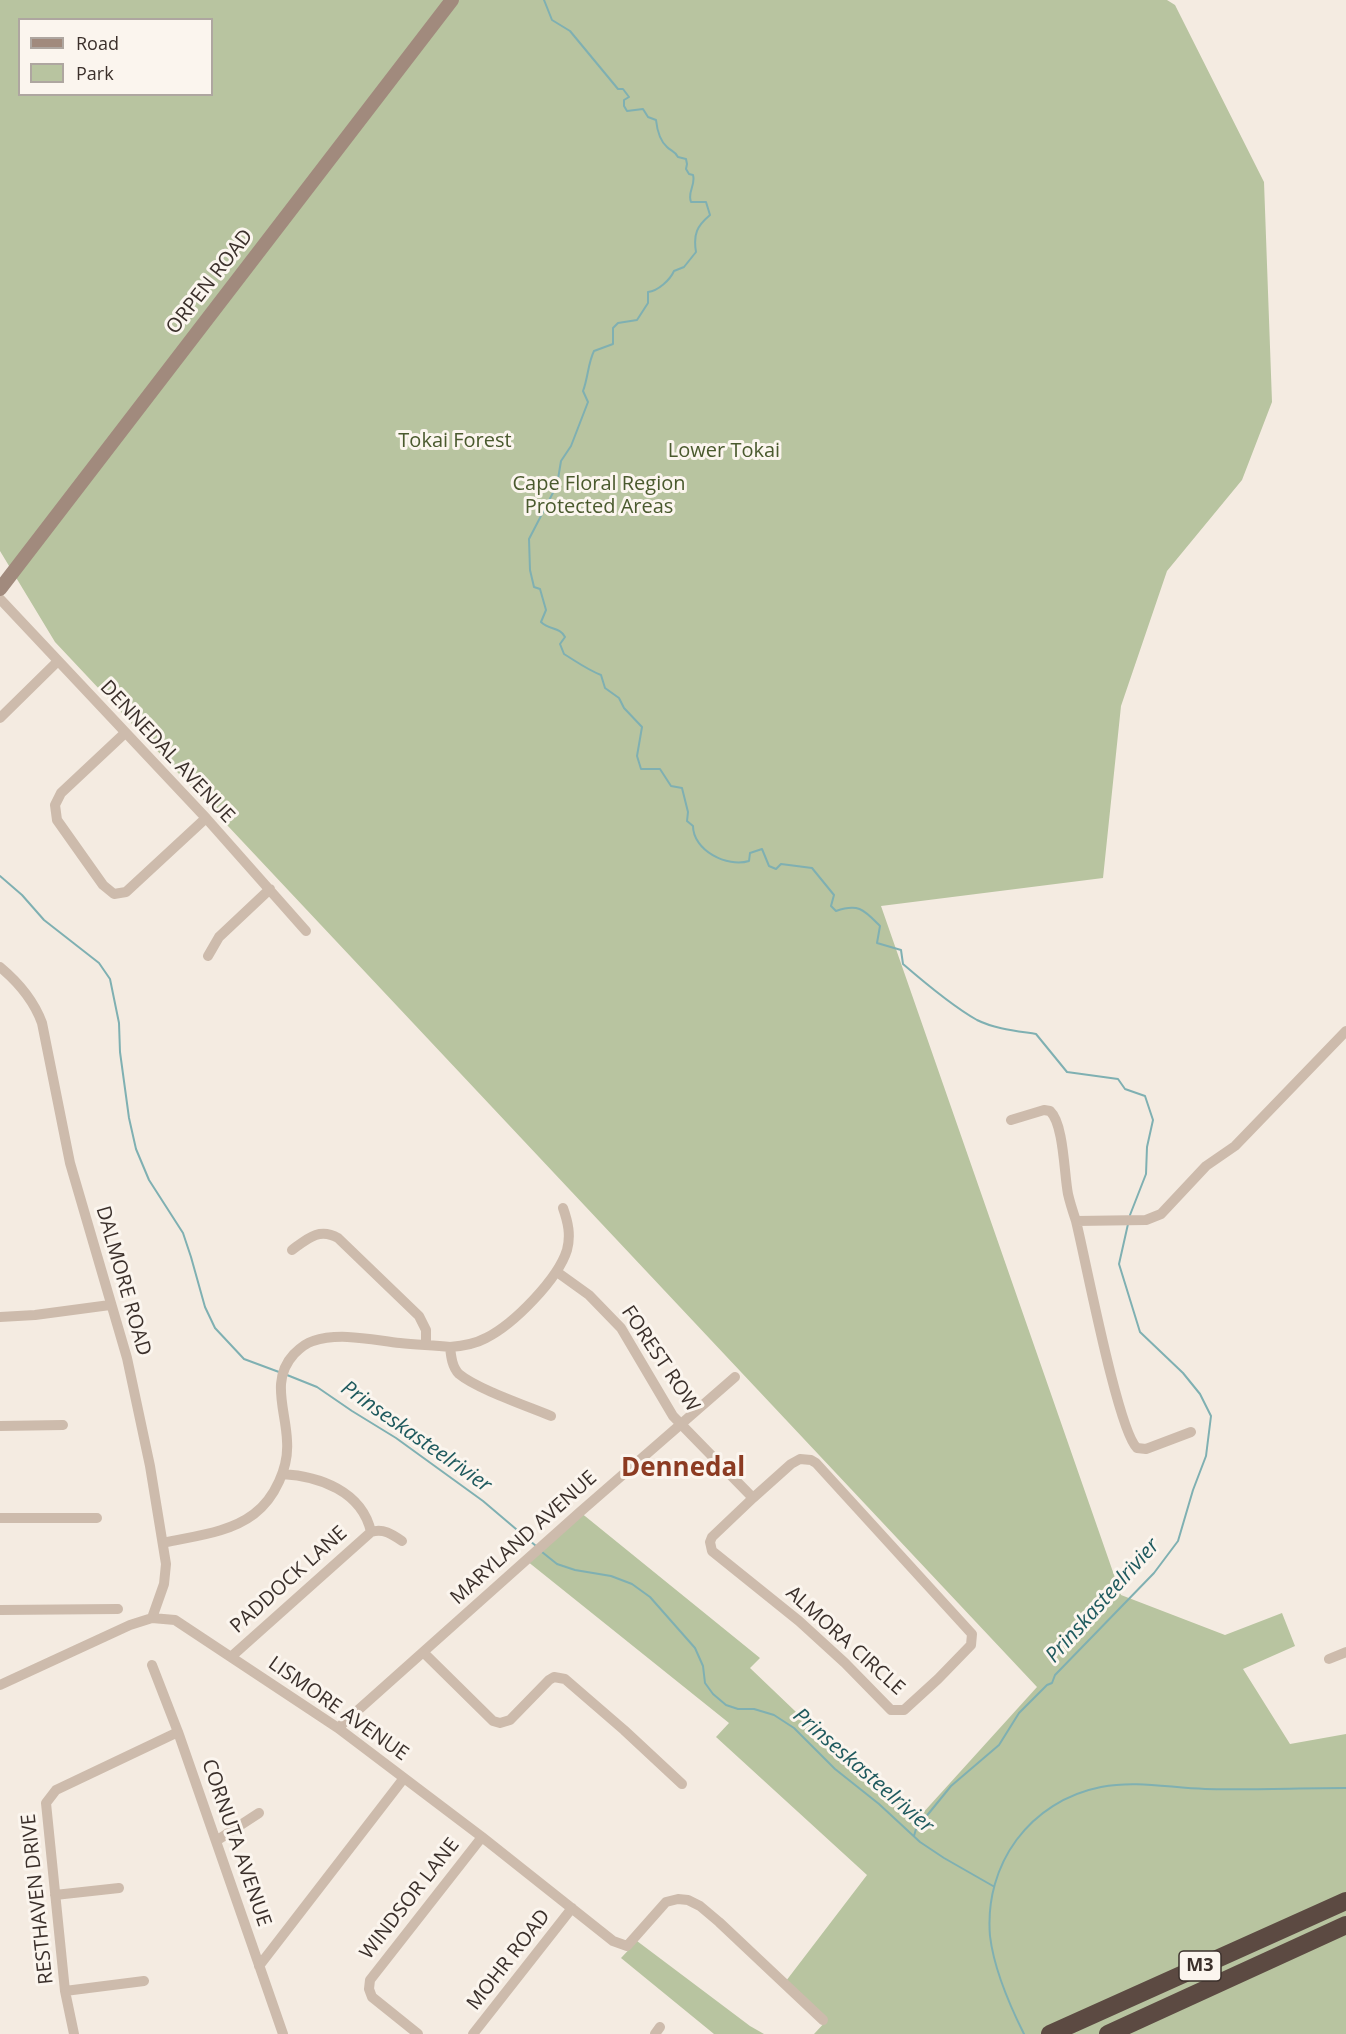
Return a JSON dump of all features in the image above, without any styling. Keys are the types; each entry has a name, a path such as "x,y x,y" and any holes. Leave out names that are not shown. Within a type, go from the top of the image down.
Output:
{"highway":[{"name":"M3","path":"1052,2033 1346,1900"},
{"name":"M3","path":"1108,2034 1346,1925"}],"main road":[{"name":"ORPEN ROAD","path":"0,589 452,0"}],"street":[{"name":"DENNEDAL AVENUE","path":"0,599 206,818 306,931"},
{"path":"0,718 58,661"},
{"path":"125,733 61,793 55,805 57,820 103,885 114,894 126,892 206,818"},
{"path":"207,956 219,937 270,889"},
{"name":"DALMORE ROAD","path":"0,967 23,990 35,1006 42,1023 70,1163 128,1358 150,1466 166,1574 152,1618"},
{"path":"1077,1221 1146,1220 1161,1214 1206,1166 1235,1146 1346,1031"},
{"path":"1011,1120 1044,1110 1055,1115 1068,1192 1077,1221 1111,1376 1130,1439 1137,1448 1146,1449 1191,1432"},
{"path":"163,1543 222,1530 240,1523 264,1506 282,1474 288,1442 280,1384 285,1368 296,1352 311,1341 332,1338 450,1347 475,1343 499,1330 528,1305 557,1272 567,1249 569,1236 563,1208"},
{"path":"292,1250 320,1233 332,1234 338,1238 419,1316 426,1330 426,1345"},
{"name":"FOREST ROW","path":"557,1272 589,1294 621,1328 673,1416 753,1498"},
{"path":"0,1317 35,1316 111,1305"},
{"path":"450,1347 453,1363 459,1374 476,1384 551,1416"},
{"name":"MARYLAND AVENUE","path":"338,1728 735,1377"},
{"path":"0,1426 63,1425"},
{"name":"ALMORA CIRCLE","path":"805,1459 816,1463 970,1630 971,1645 909,1707 898,1711 891,1710 799,1621 712,1551 710,1542 712,1537 753,1498 796,1461 805,1459"},
{"name":"PADDOCK LANE","path":"282,1474 304,1475 339,1489 356,1503 365,1515 371,1532"},
{"path":"0,1518 97,1518"},
{"name":"PADDOCK LANE","path":"232,1656 371,1532 384,1531 402,1541"},
{"path":"0,1610 118,1609"},
{"path":"0,1685 130,1625 152,1618"},
{"name":"LISMORE AVENUE","path":"152,1618 175,1620 338,1728 482,1837 613,1941 627,1946 666,1902 678,1899 688,1900 700,1906 719,1922 823,2020"},
{"path":"423,1652 493,1720 500,1722 510,1720 549,1680 554,1677 565,1679 682,1784"},
{"path":"1329,1659 1346,1652"},
{"name":"CORNUTA AVENUE","path":"152,1665 178,1732 283,2034"},
{"name":"RESTHAVEN DRIVE","path":"74,2034 65,1991 46,1803 56,1790 178,1732"},
{"path":"259,1966 404,1778"},
{"path":"216,1841 259,1814"},
{"name":"WINDSOR LANE","path":"418,2034 372,1997 369,1989 370,1980 482,1837"},
{"path":"55,1895 119,1888"},
{"name":"MOHR ROAD","path":"473,2034 572,1908"},
{"path":"65,1991 144,1981"}],"green space":[{"name":"Cape Floral Region Protected Areas","path":"0,0 1167,0 1175,5 1264,182 1272,402 1242,480 1167,571 1121,706 1103,878 881,906 1121,1595 1225,1635 1282,1613 1295,1646 1243,1669 1290,1744 1346,1734 1346,2034 814,2034 827,2020 786,1981 867,1875 716,1737 729,1723 527,1561 580,1512 760,1658 750,1668 862,1775 921,1815 1037,1687 55,642 0,551"},
{"path":"637,1941 750,2026 764,2034 714,2034 621,1958"}],"waterway":[{"name":"Prinskasteelrivier","path":"544,0 552,20 570,31 618,89 623,89 629,97 624,100 627,111 643,109 648,117 656,120 662,141 678,157 686,159 686,169 689,174 693,175 691,202 706,202 710,215 697,231 696,252 684,267 674,271 660,287 648,292 648,303 637,320 618,323 613,328 613,344 594,351 583,391 588,402 571,446 561,461 557,485 529,539 530,570 534,587 540,589 546,610 541,622 563,634 565,637 560,644 564,654 601,675 605,688 619,698 624,708 642,727 637,756 641,769 660,769 671,786 682,788 688,812 687,821 693,826 699,843 705,849 731,862 749,861 750,853 762,849 769,866 776,869 781,864 812,868 834,895 831,906 836,911 856,908 865,912 880,926 877,943 901,950 903,964 958,1008 991,1026 1036,1034 1067,1072 1118,1079 1125,1089 1145,1096 1153,1120 1147,1147 1146,1174 1130,1215"},
{"name":"Prinseskasteelrivier","path":"0,876 22,895 44,920 99,963 110,979 119,1023 120,1052 129,1118 136,1149 149,1180 183,1233 205,1307 215,1328 244,1359 279,1372"},
{"name":"Prinskasteelrivier","path":"914,1836 916,1829 951,1786 999,1745 1019,1713 1047,1685 1052,1683 1055,1675 1154,1573 1178,1541 1206,1456 1211,1416 1200,1394 1183,1373 1140,1332 1119,1264 1128,1224"},
{"name":"Prinseskasteelrivier","path":"287,1375 317,1387 396,1438 483,1501 536,1546"},
{"name":"Prinseskasteelrivier","path":"542,1552 557,1564 575,1570 611,1576 632,1584 650,1597 695,1648 703,1666 705,1683 713,1694 726,1705 774,1715 794,1728 835,1769 879,1804 920,1842 993,1886"},
{"path":"1024,2034 1008,1999 995,1961 990,1936 990,1910 995,1884 1004,1861 1017,1840 1033,1821 1053,1806 1076,1794 1114,1785 1205,1789 1346,1788"}],"district":[{"name":"Dennedal","path":"683,1469"}],"park label":[{"name":"Tokai Forest","path":"455,441"},
{"name":"Lower Tokai","path":"724,451"}]}
